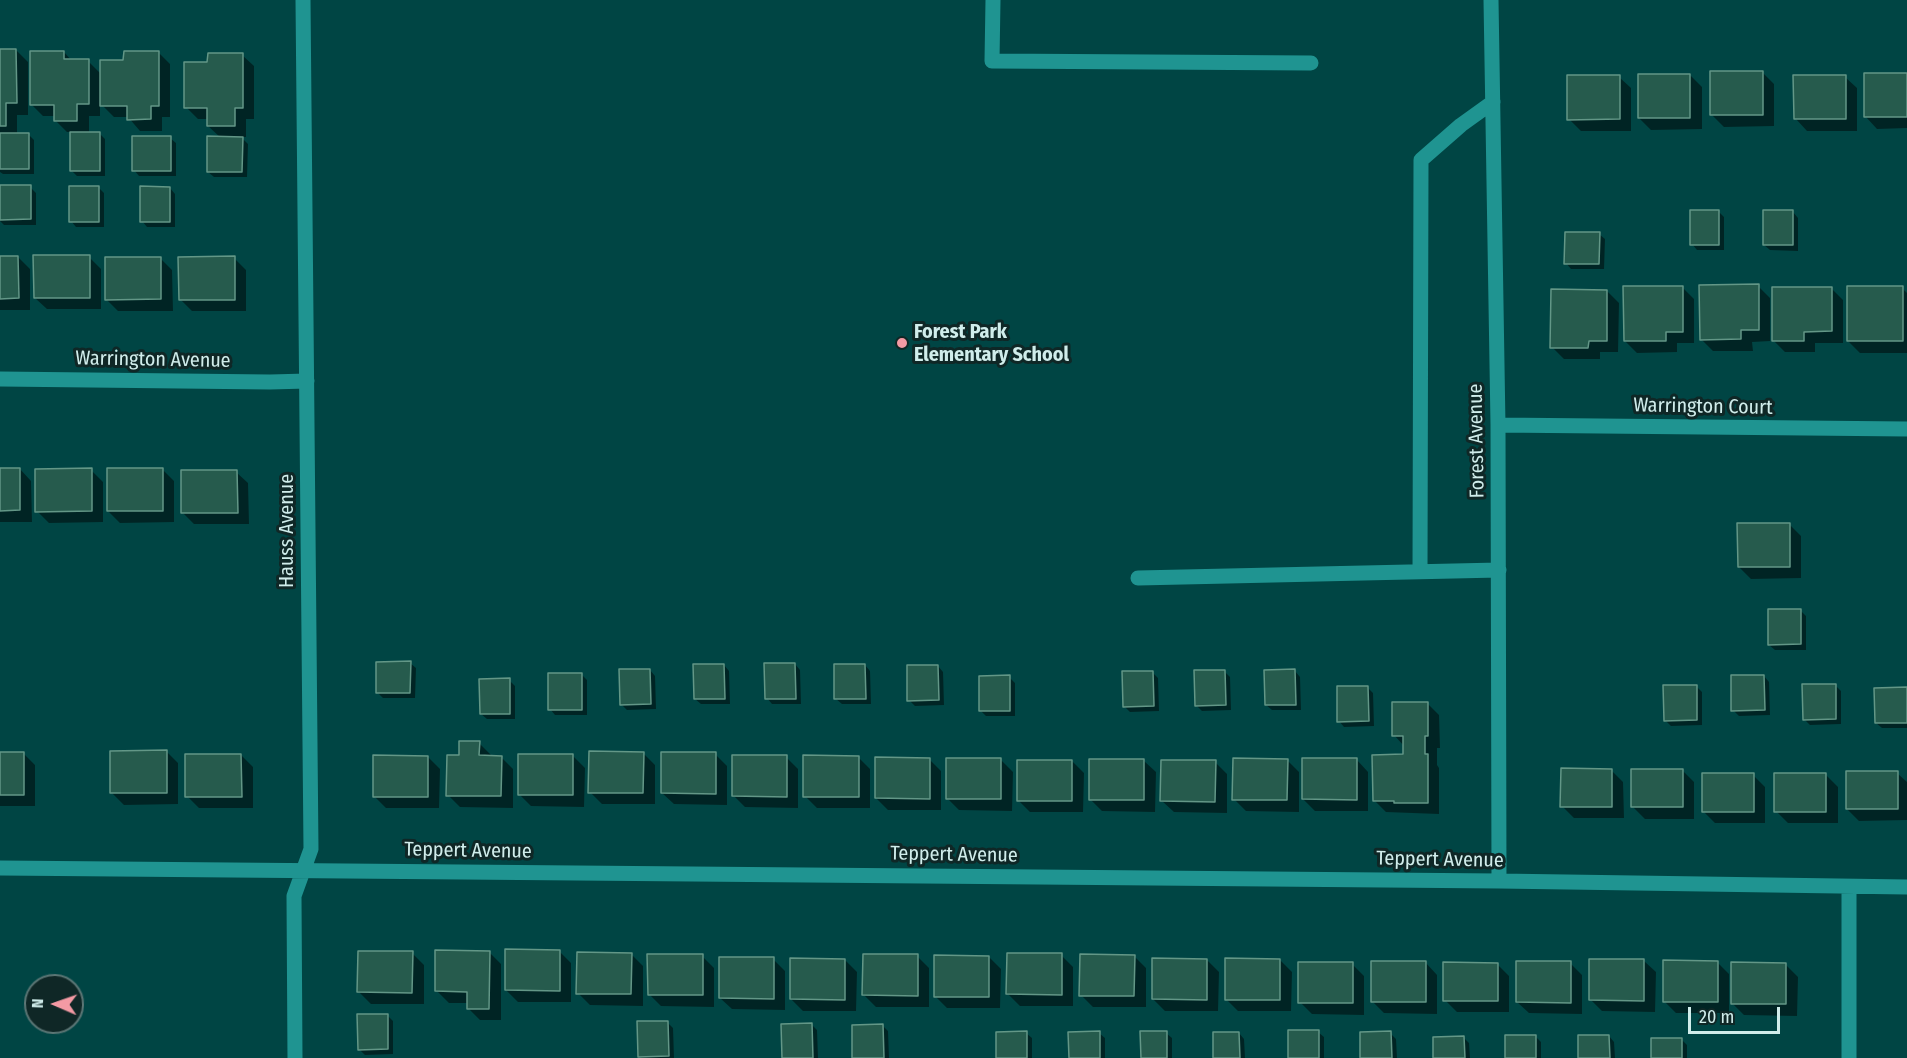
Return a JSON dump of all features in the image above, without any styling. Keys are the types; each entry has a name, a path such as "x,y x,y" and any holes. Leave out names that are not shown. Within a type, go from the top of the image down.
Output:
{"street":[{"name":"Hauss Avenue","path":"295,1058 294,896 311,849 303,0"},
{"path":"993,0 992,61 1311,63"},
{"name":"Forest Avenue","path":"1491,0 1498,424 1499,881"},
{"path":"1420,572 1421,160 1461,125 1493,102"},
{"name":"Warrington Avenue","path":"0,380 307,381"},
{"name":"Warrington Court","path":"1498,424 1907,429"},
{"path":"1138,578 1498,570"},
{"name":"Teppert Avenue","path":"0,868 1499,881 1907,887"},
{"path":"1849,887 1849,1058"}],"building":[{"path":"0,49 16,49 17,103 6,103 6,126 0,126"},
{"path":"30,51 64,51 64,59 89,59 89,104 77,104 77,121 54,121 54,105 30,105"},
{"path":"124,51 159,51 159,106 151,106 151,119 127,120 127,106 100,106 100,60 123,60"},
{"path":"208,53 243,53 243,108 235,108 235,126 207,126 207,108 184,108 184,62 207,62"},
{"path":"1710,71 1763,71 1763,115 1710,115"},
{"path":"1864,73 1907,73 1907,117 1864,117"},
{"path":"1638,74 1690,74 1690,118 1638,118"},
{"path":"1567,75 1620,75 1620,119 1567,120"},
{"path":"1793,75 1846,75 1846,119 1794,119"},
{"path":"70,132 100,132 100,171 70,171"},
{"path":"0,133 29,133 29,169 0,169"},
{"path":"132,136 171,136 171,171 132,171"},
{"path":"207,136 243,137 242,172 207,172"},
{"path":"0,185 31,185 31,219 0,220"},
{"path":"69,186 99,186 99,222 69,222"},
{"path":"140,186 170,187 170,222 140,222"},
{"path":"1690,210 1719,210 1719,245 1690,245"},
{"path":"1763,210 1793,210 1793,245 1763,245"},
{"path":"1565,232 1600,232 1599,264 1564,264"},
{"path":"33,255 90,255 90,298 34,298"},
{"path":"0,256 18,256 19,298 0,299"},
{"path":"235,256 235,300 179,300 178,257"},
{"path":"105,257 161,257 161,299 105,300"},
{"path":"1759,284 1759,330 1741,330 1741,339 1700,340 1699,285"},
{"path":"1623,286 1683,286 1683,332 1666,332 1666,341 1624,341"},
{"path":"1847,286 1903,286 1903,341 1847,341"},
{"path":"1772,287 1832,287 1832,331 1804,332 1804,341 1772,341"},
{"path":"1551,289 1607,290 1607,341 1589,341 1588,348 1550,348"},
{"path":"0,468 20,468 20,510 0,511"},
{"path":"92,468 92,511 35,512 35,469"},
{"path":"107,468 163,468 163,511 107,511"},
{"path":"181,470 237,470 238,513 181,513"},
{"path":"1737,523 1790,523 1790,567 1738,567"},
{"path":"1768,609 1801,609 1801,644 1768,645"},
{"path":"411,661 410,693 376,693 376,662"},
{"path":"764,663 795,663 796,699 765,699"},
{"path":"693,664 724,664 725,699 694,699"},
{"path":"834,664 865,664 866,699 834,699"},
{"path":"907,665 938,665 939,700 907,701"},
{"path":"619,669 650,669 651,704 620,705"},
{"path":"1295,669 1296,705 1265,705 1264,670"},
{"path":"1194,670 1225,670 1226,705 1195,706"},
{"path":"1122,671 1153,671 1154,706 1123,707"},
{"path":"548,673 582,673 582,710 548,710"},
{"path":"1010,675 1010,711 979,711 979,676"},
{"path":"1731,675 1764,675 1765,710 1731,711"},
{"path":"510,678 510,714 480,714 479,679"},
{"path":"1802,684 1836,684 1836,719 1803,720"},
{"path":"1663,685 1697,685 1697,720 1664,721"},
{"path":"1337,686 1368,686 1369,721 1337,722"},
{"path":"1907,687 1907,723 1875,723 1874,688"},
{"path":"1392,702 1428,702 1428,736 1425,736 1425,754 1428,754 1428,803 1373,801 1372,755 1403,754 1403,736 1392,736"},
{"path":"459,741 480,741 479,755 502,756 501,796 446,796 447,755 459,755"},
{"path":"167,750 167,793 110,793 110,751"},
{"path":"589,751 644,752 643,793 588,793"},
{"path":"0,752 24,752 24,795 0,795"},
{"path":"661,752 716,752 716,794 661,793"},
{"path":"185,754 241,754 242,797 185,797"},
{"path":"518,754 573,754 573,795 518,795"},
{"path":"373,755 428,756 428,797 373,797"},
{"path":"732,755 787,755 787,797 732,796"},
{"path":"803,755 859,756 859,797 803,797"},
{"path":"875,757 930,758 930,799 875,798"},
{"path":"946,758 1001,758 1001,799 946,799"},
{"path":"1233,758 1288,759 1287,800 1232,800"},
{"path":"1302,758 1357,758 1357,800 1302,799"},
{"path":"1089,759 1144,759 1144,800 1089,800"},
{"path":"1017,760 1072,760 1072,801 1017,801"},
{"path":"1161,760 1216,760 1215,802 1160,801"},
{"path":"1561,768 1612,769 1612,807 1560,807"},
{"path":"1631,769 1683,769 1683,807 1631,807"},
{"path":"1846,771 1898,771 1898,809 1846,809"},
{"path":"1702,773 1754,773 1754,812 1702,812"},
{"path":"1774,773 1826,773 1826,812 1774,812"},
{"path":"505,949 560,950 560,991 505,990"},
{"path":"435,950 490,951 489,1009 467,1009 467,992 435,991"},
{"path":"358,951 413,951 412,993 357,992"},
{"path":"577,952 632,953 631,994 576,994"},
{"path":"1007,953 1062,953 1062,995 1006,994"},
{"path":"647,954 703,954 703,995 648,995"},
{"path":"863,954 918,954 918,996 862,995"},
{"path":"1080,954 1135,955 1134,996 1079,996"},
{"path":"934,955 989,956 989,997 934,997"},
{"path":"719,957 774,957 774,999 719,998"},
{"path":"790,958 845,959 845,1000 790,999"},
{"path":"1152,958 1207,959 1207,1000 1152,999"},
{"path":"1225,958 1280,959 1280,1000 1225,1000"},
{"path":"1589,959 1644,959 1644,1001 1589,1000"},
{"path":"1663,960 1718,961 1718,1002 1663,1002"},
{"path":"1371,961 1426,961 1426,1002 1371,1002"},
{"path":"1516,961 1571,961 1571,1003 1516,1002"},
{"path":"1298,962 1353,962 1353,1003 1298,1003"},
{"path":"1443,962 1498,963 1498,1001 1443,1001"},
{"path":"1731,962 1786,963 1786,1004 1731,1004"},
{"path":"357,1014 388,1014 388,1049 358,1050"},
{"path":"637,1021 668,1021 669,1056 638,1057"},
{"path":"812,1023 813,1058 782,1058 781,1024"},
{"path":"883,1024 884,1058 852,1058 852,1025"},
{"path":"1288,1030 1319,1030 1319,1058 1288,1058"},
{"path":"1027,1031 1027,1058 996,1058 996,1032"},
{"path":"1100,1031 1100,1058 1069,1058 1068,1032"},
{"path":"1140,1031 1167,1031 1167,1058 1141,1058"},
{"path":"1391,1031 1392,1058 1360,1058 1360,1032"},
{"path":"1213,1032 1239,1032 1240,1058 1213,1058"},
{"path":"1505,1035 1536,1035 1536,1058 1505,1058"},
{"path":"1578,1035 1609,1035 1610,1058 1578,1058"},
{"path":"1464,1036 1465,1058 1433,1058 1433,1037"},
{"path":"1651,1038 1682,1038 1682,1058 1651,1058"}],"place":[{"name":"Forest Park Elementary School","path":"902,343"}]}
